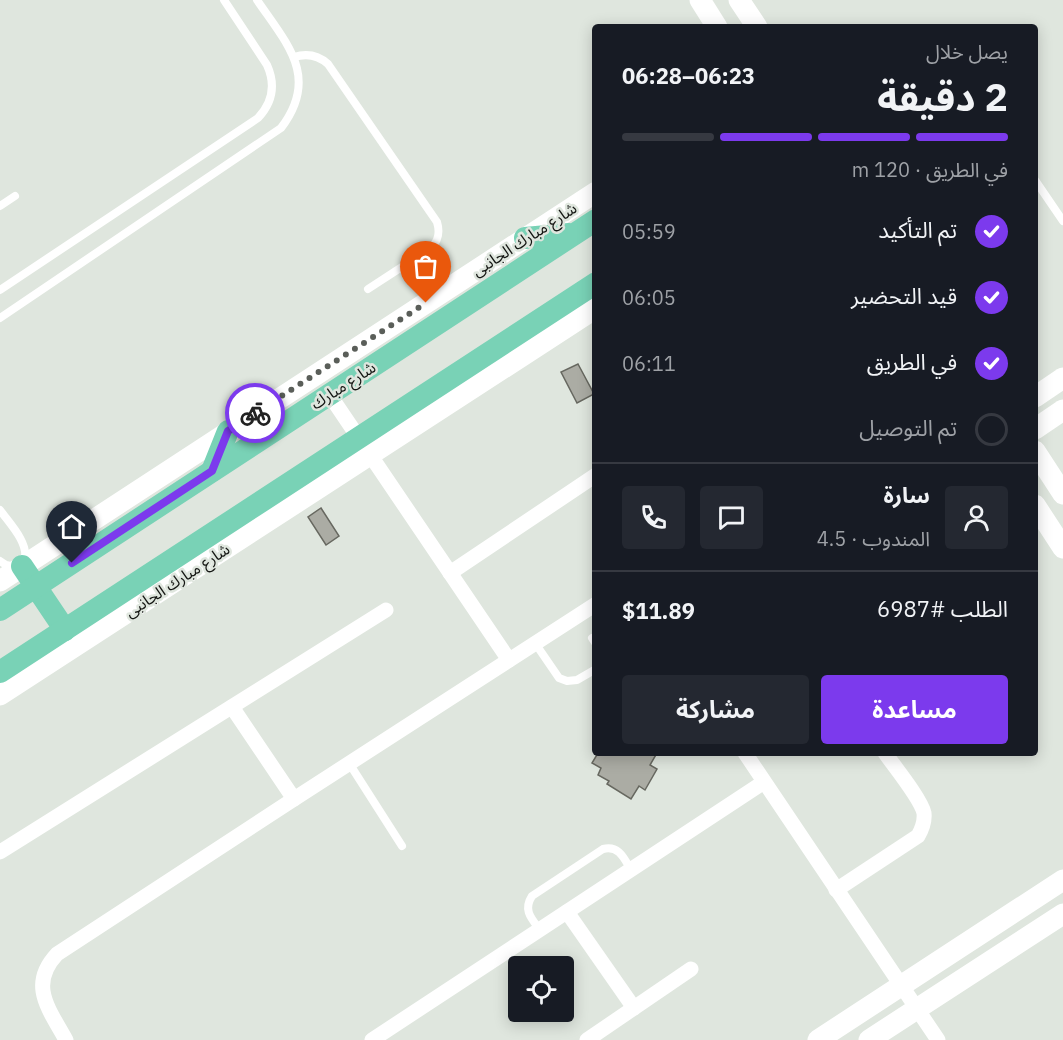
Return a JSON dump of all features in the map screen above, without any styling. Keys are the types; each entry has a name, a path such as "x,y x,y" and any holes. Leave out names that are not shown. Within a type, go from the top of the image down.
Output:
{"main road":[{"path":"700,0 715,24"},
{"path":"739,0 755,24"},
{"name":"شارع مبارك الجانبى","path":"0,581 592,195"},
{"name":"شارع مبارك","path":"0,610 592,222"},
{"path":"525,238 574,233"},
{"path":"0,672 364,446 592,286"},
{"name":"شارع مبارك الجانبى","path":"0,695 364,446 592,310"},
{"path":"1038,395 1063,378"},
{"path":"1038,427 1063,410"},
{"path":"212,471 228,431"},
{"path":"1038,456 1063,494"},
{"path":"1038,510 1063,548"},
{"path":"22,566 65,630"},
{"path":"818,1040 1063,880"},
{"path":"869,1040 1063,914"}],"street":[{"path":"329,394 509,660"},
{"path":"450,573 592,478"},
{"path":"66,1040 46,1005 42,987 46,969 57,954 592,607"},
{"path":"0,852 386,610"},
{"path":"231,707 294,799"},
{"path":"747,756 938,1040"},
{"path":"836,890 918,836 921,831 924,818 921,806 887,756"},
{"path":"372,1040 764,782"},
{"path":"567,912 634,1008"},
{"path":"587,1040 691,969"}],"lane":[{"path":"2,285 258,118 264,111 273,88 270,72 224,0"},
{"path":"0,318 281,128 288,119 297,98 298,77 294,57 289,47 257,0"},
{"path":"294,57 312,55 328,64 437,222 439,234 431,248 368,289"},
{"path":"1038,184 1063,221"},
{"path":"0,206 15,196"},
{"path":"0,510 24,546 26,555 22,566 11,567 0,561"},
{"path":"535,643 559,678 567,681 577,680 592,671"},
{"path":"349,763 402,846"},
{"path":"540,930 528,912 532,896 603,849 617,850 621,853 631,870"}],"building":[{"path":"578,364 592,390 592,395 577,403 561,372"},
{"path":"321,508 339,536 326,545 308,517"},
{"path":"596,756 655,756 650,765 657,769 645,790 639,786 631,799 607,784 609,781 598,775 601,768 592,763"}],"way so far":[{"path":"255,413 426,303"}],"route":[{"path":"72,563 212,471 228,431 255,413"}]}
